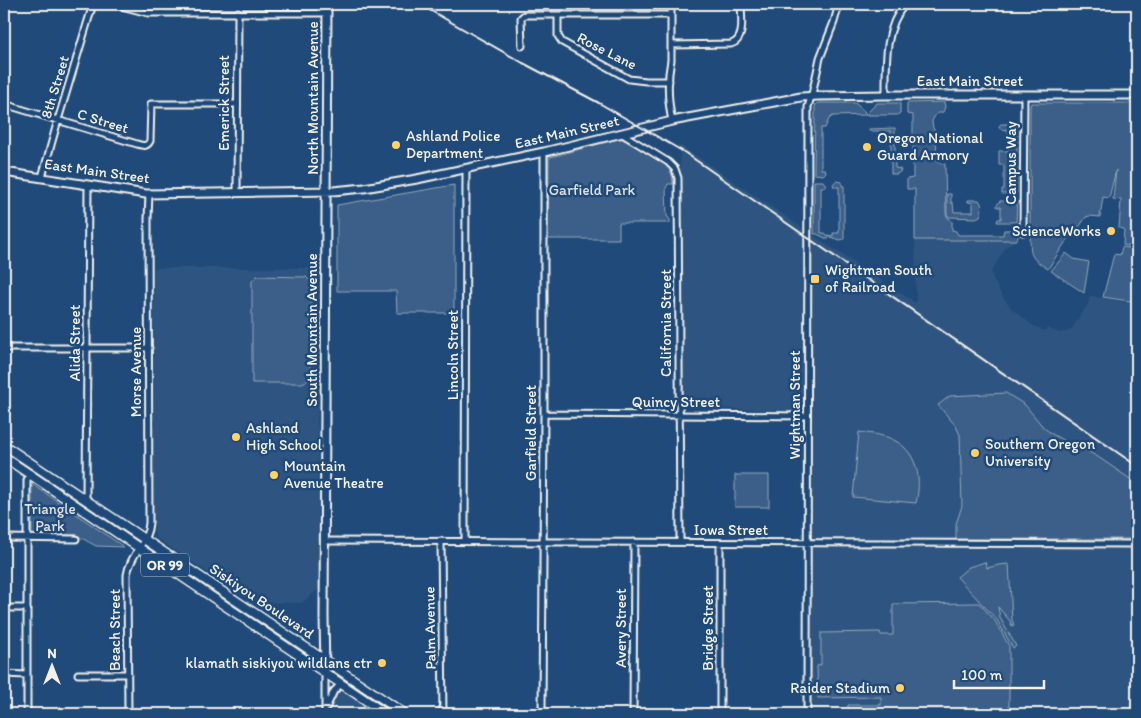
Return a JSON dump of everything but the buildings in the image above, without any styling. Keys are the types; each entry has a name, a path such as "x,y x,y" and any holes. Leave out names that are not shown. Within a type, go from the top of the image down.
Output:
{"main road":[{"name":"Siskiyou Boulevard","path":"4,446 405,714"},
{"name":"Siskiyou Boulevard","path":"4,457 386,714"}],"street":[{"name":"8th Street","path":"42,177 93,4"},
{"path":"114,4 148,13 327,13"},
{"path":"162,4 162,13"},
{"name":"North Mountain Avenue","path":"326,192 327,4"},
{"path":"670,4 669,81 672,121"},
{"path":"670,45 737,43 741,32 741,4"},
{"name":"Wightman Street","path":"807,714 808,107 820,58 839,4"},
{"path":"886,95 886,67 889,41 897,14 905,4"},
{"name":"Emerick Street","path":"237,193 238,12"},
{"path":"522,46 523,15 670,15"},
{"name":"Rose Lane","path":"558,15 558,36 562,42 629,79 669,81"},
{"name":"East Main Street","path":"4,172 149,194 326,192 386,185 544,152 672,121 812,96 1137,94"},
{"name":"Campus Way","path":"1023,232 1024,95"},
{"name":"C Street","path":"4,104 146,146 150,141 151,104 237,104"},
{"name":"California Street","path":"621,133 668,162 675,169 678,178 680,542"},
{"name":"Garfield Street","path":"542,714 544,152"},
{"name":"Lincoln Street","path":"465,541 466,169"},
{"path":"4,172 4,187"},
{"name":"Alida Street","path":"86,501 88,185"},
{"name":"South Mountain Avenue","path":"325,712 326,192"},
{"name":"Morse Avenue","path":"139,548 148,533 149,523 149,194"},
{"path":"4,348 149,348"},
{"name":"Quincy Street","path":"544,414 807,416"},
{"path":"27,714 26,538 27,480 30,474"},
{"path":"4,538 76,539"},
{"name":"Iowa Street","path":"325,541 1137,544"},
{"name":"Palm Avenue","path":"441,541 443,714"},
{"name":"Avery Street","path":"633,714 634,542"},
{"name":"Bridge Street","path":"720,542 720,714"},
{"name":"Beach Street","path":"128,714 127,575 131,561 139,548"},
{"path":"4,608 26,608"},
{"path":"4,674 26,675"},
{"path":"78,674 128,674"},
{"name":"South Mountain Avenue","path":"325,712 334,691 341,684"}],"shaded area":[{"name":"Southern Oregon University","path":"680,145 916,303 915,240 1016,240 1006,247 991,272 996,285 1011,308 1032,325 1045,331 1047,328 1060,333 1069,331 1088,304 1090,296 1137,304 1137,714 812,714 812,412 683,407"},
{"name":"Ashland High School","path":"154,268 317,268 320,588 302,603 253,602 155,537"},
{"path":"340,690 343,690 378,714 331,714 332,699"}],"green space":[{"path":"944,102 943,112 936,114 932,121 936,133 937,161 945,164 946,214 952,221 952,230 956,231 958,235 1003,235 1004,230 1016,230 1018,238 1016,240 915,240 915,189 907,189 907,179 913,178 913,115 907,114 907,103"},
{"path":"855,103 866,115 833,116 829,119 825,128 821,128 821,169 825,169 826,172 823,175 814,174 815,107 816,104"},
{"path":"877,103 900,103 900,113 897,115 867,115"},
{"path":"1031,103 1134,103 1135,247 1123,245 1124,229 1119,228 1121,200 1113,199 1116,170 1109,198 1103,197 1100,217 1086,217 1073,236 1070,235 1048,269 1034,258 1031,251 1030,234"},
{"path":"1001,124 1017,124 1017,193 1002,194 1002,189 1004,189 1004,165 999,165 999,151 1008,151 1008,130 1000,129 999,126"},
{"path":"895,128 895,168 901,171 893,174 891,173 891,131 869,131 869,129"},
{"name":"Garfield Park","path":"622,139 664,162 668,167 672,175 673,184 668,184 666,188 667,216 670,223 619,223 619,239 548,239 549,158"},
{"path":"814,181 823,181 826,185 821,187 821,233 833,236 833,233 839,233 839,187 834,187 833,184 836,181 842,182 842,186 844,186 844,239 840,240 830,237 827,239 814,234"},
{"path":"454,185 454,313 397,313 396,291 337,291 337,205"},
{"path":"947,194 951,194 954,212 973,212 973,203 968,202 968,200 979,200 982,208 980,216 976,218 949,217 947,214"},
{"path":"1000,201 1017,201 1016,222 997,222 998,219 1001,219 1001,207 997,207"},
{"path":"1122,247 1135,249 1135,300 1129,301 1103,297 1114,254 1120,255"},
{"path":"1066,253 1074,259 1089,262 1084,293 1051,271"},
{"path":"257,276 306,277 311,282 310,379 302,383 252,383 252,281"},
{"path":"1006,393 1025,405 1044,428 1052,434 1098,457 1136,483 1137,533 1133,539 956,539 956,524 962,506 960,435 956,426 938,405 950,396"},
{"path":"859,432 880,435 894,440 909,453 917,471 918,492 916,503 853,497"},
{"path":"735,475 769,475 769,507 735,507"},
{"name":"Triangle Park","path":"32,484 124,547 96,546 76,535 32,535"},
{"path":"985,562 987,568 1009,564 1012,620 1014,625 1012,626 998,607 1000,618 1016,646 1013,648 997,620 957,577 969,567"},
{"path":"979,603 995,621 1009,646 1009,714 848,714 848,705 881,705 881,697 818,698 817,666 821,665 821,633 880,632 881,635 893,635 893,604"}],"railway":[{"path":"419,4 684,152 1137,466"}],"place":[{"name":"Ashland Police Department","path":"396,145"},
{"name":"Oregon National Guard Armory","path":"867,147"},
{"name":"ScienceWorks","path":"1111,231"},
{"name":"Wightman South of Railroad","path":"815,279"},
{"name":"Ashland High School","path":"236,437"},
{"name":"Southern Oregon University","path":"975,453"},
{"name":"Mountain Avenue Theatre","path":"274,475"},
{"name":"klamath siskiyou wildlans ctr","path":"382,663"},
{"name":"Raider Stadium","path":"900,688"}]}
